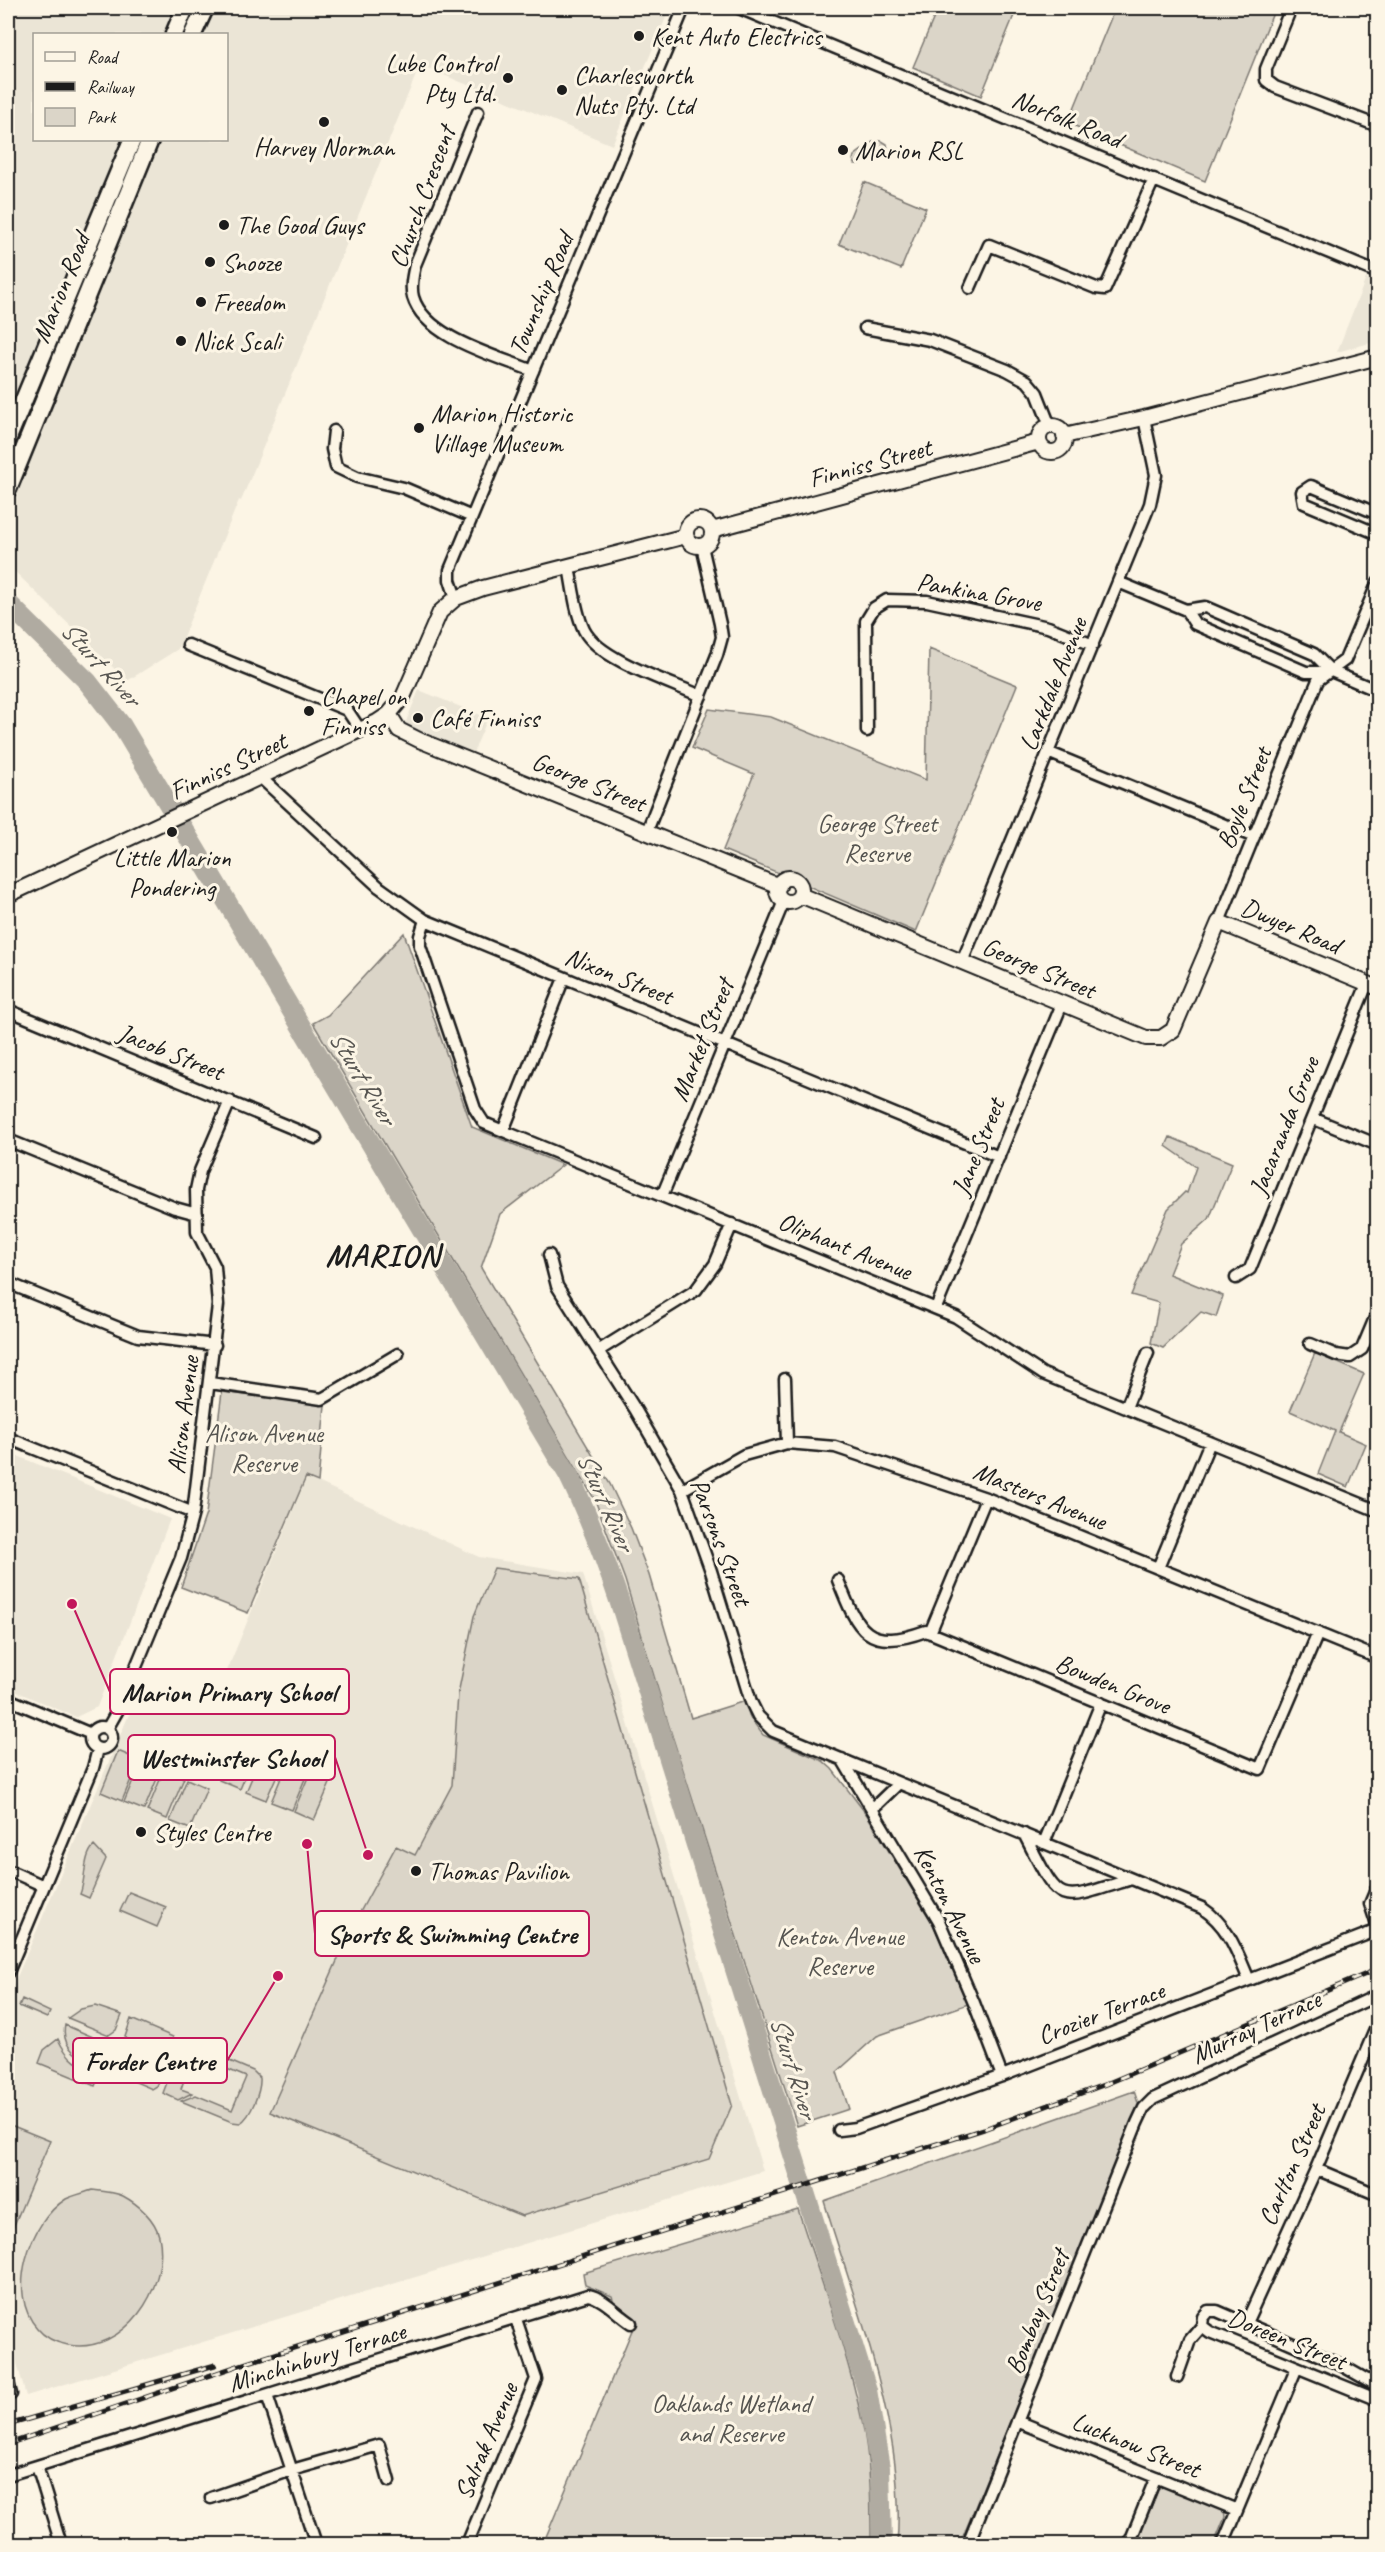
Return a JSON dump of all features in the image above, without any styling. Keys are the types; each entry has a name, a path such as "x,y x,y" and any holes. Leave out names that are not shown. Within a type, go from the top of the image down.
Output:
{"main road":[{"path":"174,33 185,8"},
{"path":"194,33 205,8"},
{"name":"Marion Road","path":"8,438 132,141"},
{"name":"Marion Road","path":"8,489 150,141"}],"street":[{"name":"Township Road","path":"456,598 450,580 450,570 684,8"},
{"name":"Norfolk Road","path":"739,8 1377,273"},
{"path":"1291,8 1266,69 1266,80 1275,87 1377,126"},
{"name":"Church Crescent","path":"478,112 415,265 412,280 413,297 423,317 442,332 533,371"},
{"path":"970,288 989,245 1105,290 1154,179"},
{"path":"865,328 930,340 1007,370 1027,381 1037,393 1050,426"},
{"path":"1064,436 1144,418 1377,357"},
{"name":"Larkdale Avenue","path":"962,962 1050,753 1150,504 1156,475 1144,418"},
{"path":"1050,426 1059,429 1064,436 1063,444 1056,451 1046,450 1040,442 1042,430 1050,426"},
{"path":"334,431 332,449 336,467 357,477 404,488 472,517"},
{"name":"Finniss Street","path":"712,530 1040,442"},
{"path":"1377,514 1311,486 1302,492 1304,503 1377,534"},
{"path":"698,520 707,522 712,530 711,540 702,546 690,543 686,536 690,523 698,520"},
{"name":"Finniss Street","path":"8,895 361,730 389,714 404,698 440,612 456,598 483,588 686,536"},
{"path":"647,831 722,638 702,546"},
{"path":"569,567 580,619 585,631 599,650 701,696"},
{"path":"1118,582 1186,610 1205,607 1314,654 1331,671 1377,691"},
{"name":"Boyle Street","path":"1161,1038 1173,1030 1318,680 1345,660 1377,582"},
{"name":"Pankina Grove","path":"867,731 866,621 874,608 886,600 938,603 1048,627 1093,645"},
{"path":"1186,610 1195,624 1306,672 1331,671"},
{"path":"188,645 347,710 361,730"},
{"name":"George Street","path":"389,714 399,730 419,740 778,885"},
{"path":"1050,753 1254,837"},
{"name":"Nixon Street","path":"260,777 379,886 405,908 425,920 999,1157"},
{"path":"792,879 798,883 800,895 792,902 784,901 779,896 778,885 784,880 792,879"},
{"name":"George Street","path":"800,895 1146,1038 1161,1038"},
{"name":"Market Street","path":"662,1196 784,901"},
{"name":"Oliphant Avenue","path":"425,920 420,936 420,946 475,1109 484,1123 936,1308 956,1317 1043,1374 1377,1511"},
{"name":"Dwyer Road","path":"1219,922 1372,986"},
{"path":"503,1131 564,978"},
{"name":"Jacaranda Grove","path":"1236,1278 1250,1269 1312,1118 1372,986"},
{"name":"Jane Street","path":"936,1308 1062,1004"},
{"name":"Jacob Street","path":"8,1010 316,1138"},
{"name":"Alison Avenue","path":"106,1729 119,1708 181,1558 193,1513 218,1305 215,1267 197,1232 196,1191 200,1171 230,1101"},
{"path":"1312,1118 1377,1145"},
{"path":"8,1140 175,1209 197,1214"},
{"path":"598,1351 696,1290 715,1264 732,1224"},
{"name":"Parsons Street","path":"549,1255 557,1286 682,1490 711,1570 751,1702 758,1716 773,1731 1212,1914 1229,1934 1249,1980"},
{"path":"8,1283 138,1336 215,1345"},
{"path":"1310,1344 1336,1355 1350,1357 1362,1349 1377,1311"},
{"path":"1126,1408 1148,1353"},
{"path":"210,1383 322,1399 398,1354"},
{"path":"785,1379 788,1443"},
{"path":"8,1438 193,1513"},
{"path":"1158,1568 1210,1442"},
{"name":"Masters Avenue","path":"682,1490 744,1455 788,1443 835,1447 986,1498 1377,1658"},
{"path":"838,1580 851,1613 868,1632 882,1639 896,1641 926,1632 930,1633 986,1498"},
{"name":"Bowden Grove","path":"930,1633 1260,1769 1318,1633"},
{"path":"8,1699 91,1734"},
{"path":"1044,1843 1101,1703"},
{"path":"96,1728 106,1729 111,1733 112,1742 108,1748 98,1749 91,1744 91,1734 96,1728"},
{"path":"8,1972 93,1768 98,1749"},
{"name":"Kenton Avenue","path":"842,1760 939,1922 1002,2076"},
{"path":"872,1809 898,1783"},
{"path":"1024,1834 1052,1887 1063,1895 1076,1896 1131,1879"},
{"path":"8,1870 44,1886"},
{"path":"1377,1885 1370,1904 1377,1929"},
{"name":"Crozier Terrace","path":"839,2130 856,2128 1002,2076 1377,1929"},
{"name":"Murray Terrace","path":"1153,2099 1377,1995"},
{"name":"Carlton Street","path":"1246,2323 1316,2169 1377,2023"},
{"name":"Bombay Street","path":"968,2544 1137,2123 1144,2108 1153,2099"},
{"path":"1316,2169 1377,2194"},
{"name":"Minchinbury Terrace","path":"8,2475 588,2295 598,2297 631,2323"},
{"name":"Doreen Street","path":"1377,2386 1339,2364 1217,2311 1208,2311 1203,2317 1202,2326 1209,2332 1377,2400"},
{"name":"Salrak Avenue","path":"467,2544 536,2379 516,2319"},
{"path":"1177,2377 1190,2340 1202,2326"},
{"path":"1223,2544 1297,2367"},
{"path":"8,2382 9,2394"},
{"path":"267,2395 316,2544"},
{"name":"Lucknow Street","path":"1017,2421 1237,2510"},
{"path":"211,2498 292,2470 379,2445 389,2481"},
{"path":"36,2466 61,2544"},
{"path":"1130,2544 1156,2477"}],"shaded area":[{"path":"8,8 176,8 165,33 33,33 33,141 122,141 8,420"},
{"path":"215,8 670,8 612,145 420,65 178,649 127,681 8,565 8,516 160,141 228,141 228,33 204,33"},
{"path":"1366,278 1377,283 1377,341 1337,352"},
{"path":"419,690 488,718 473,753 405,724"},
{"path":"8,1452 170,1519 97,1707 76,1717 8,1688"},
{"path":"307,1477 479,1557 583,1574 763,2171 26,2396 8,2331 8,1998 142,1684 210,1712"}],"green space":[{"path":"938,8 1017,8 981,96 913,67"},
{"path":"1115,8 1275,8 1205,181 1068,123"},
{"path":"874,141 882,141 887,144 888,149 860,164 855,164 854,156"},
{"path":"864,182 926,208 901,269 839,244"},
{"name":"George Street Reserve","path":"929,649 1017,685 916,932 808,886 789,874 781,874 723,850 754,774 692,748 709,709 771,717 926,780"},
{"name":"Kenton Avenue Reserve","path":"404,933 472,1127 563,1165 500,1214 481,1268 610,1484 631,1528 649,1575 691,1718 745,1701 750,1718 763,1735 823,1761 832,1769 867,1815 933,1924 968,2004 877,2036 837,2072 849,2109 797,2126 669,1726 625,1580 595,1500 313,1023 328,1015"},
{"path":"1170,1137 1232,1163 1209,1219 1181,1244 1169,1274 1223,1296 1216,1317 1201,1312 1163,1348 1151,1343 1159,1303 1131,1295 1168,1209 1185,1192 1187,1193 1196,1167 1166,1146"},
{"path":"1315,1353 1364,1374 1339,1432 1366,1444 1348,1487 1318,1474 1335,1431 1290,1411"},
{"name":"Alison Avenue Reserve","path":"222,1392 325,1405 318,1482 306,1477 248,1613 181,1587 206,1514"},
{"path":"494,1568 579,1579 732,2105 709,2159 522,2216 270,2112 353,1925 396,1846 415,1855 452,1785 458,1694 474,1616"},
{"path":"237,1739 257,1748 240,1789 219,1780"},
{"path":"118,1751 139,1760 122,1801 101,1792"},
{"path":"263,1751 284,1759 266,1800 246,1792"},
{"path":"141,1761 161,1769 144,1810 124,1802"},
{"path":"288,1761 309,1769 292,1810 271,1802"},
{"path":"164,1770 184,1778 167,1819 147,1811"},
{"path":"311,1770 332,1779 314,1820 294,1811"},
{"path":"187,1779 207,1788 190,1829 170,1821"},
{"path":"94,1846 106,1859 89,1898 80,1894 86,1862"},
{"path":"129,1892 166,1907 157,1927 120,1911"},
{"path":"22,1999 50,2012 47,2018 19,2006"},
{"path":"95,2006 122,2015 116,2030 109,2035 68,2018 81,2009"},
{"path":"131,2019 173,2037 175,2043 169,2057 126,2039"},
{"path":"65,2025 107,2043 108,2049 101,2067 80,2057 69,2047 64,2034"},
{"path":"58,2039 75,2061 100,2074 95,2086 39,2063 44,2050"},
{"path":"121,2052 164,2070 157,2086 152,2089 110,2071 117,2054"},
{"path":"213,2054 253,2071 260,2078 255,2103 240,2123 232,2122 181,2101 196,2095 232,2110 246,2077 210,2062"},
{"path":"171,2072 186,2074 181,2089 192,2093 178,2100 163,2093"},
{"path":"1134,2091 1139,2106 960,2544 897,2544 898,2502 887,2415 864,2327 824,2201"},
{"path":"8,2124 50,2141 9,2237 8,2236"},
{"path":"92,2190 123,2196 145,2213 157,2230 161,2256 150,2296 139,2314 124,2329 107,2340 88,2345 68,2345 51,2340 37,2328 28,2313 23,2296 23,2278 32,2241 42,2224 66,2199"},
{"name":"Oaklands Wetland and Reserve","path":"798,2209 841,2341 862,2421 869,2467 871,2544 543,2544 635,2323 616,2311 612,2296 585,2285 583,2273"},
{"path":"1164,2486 1224,2510 1225,2517 1214,2544 1136,2544 1158,2490"}],"waterway":[{"name":"Sturt River","path":"8,603 87,681 122,726 569,1476 584,1509 622,1609 867,2390 880,2468 882,2544"}],"railway":[{"path":"8,2444 240,2365 984,2129 1106,2084 1378,1969"},
{"path":"8,2425 215,2365"}],"place":[{"name":"Kent Auto Electrics","path":"639,36"},
{"name":"Lube Control Pty Ltd.","path":"508,78"},
{"name":"Charlesworth Nuts Pty. Ltd","path":"562,90"},
{"name":"Harvey Norman","path":"324,122"},
{"name":"Marion RSL","path":"843,150"},
{"name":"The Good Guys","path":"224,225"},
{"name":"Snooze","path":"210,262"},
{"name":"Freedom","path":"201,302"},
{"name":"Nick Scali","path":"181,341"},
{"name":"Marion Historic Village Museum","path":"419,428"},
{"name":"Chapel on Finniss","path":"309,711"},
{"name":"Café Finniss","path":"418,718"},
{"name":"Little Marion Pondering","path":"172,832"},
{"name":"Marion Primary School","path":"72,1604"},
{"name":"Styles Centre","path":"141,1832"},
{"name":"Sports & Swimming Centre","path":"307,1844"},
{"name":"Westminster School","path":"368,1855"},
{"name":"Thomas Pavilion","path":"416,1871"},
{"name":"Forder Centre","path":"278,1976"}],"district":[{"name":"MARION","path":"383,1255"}]}
